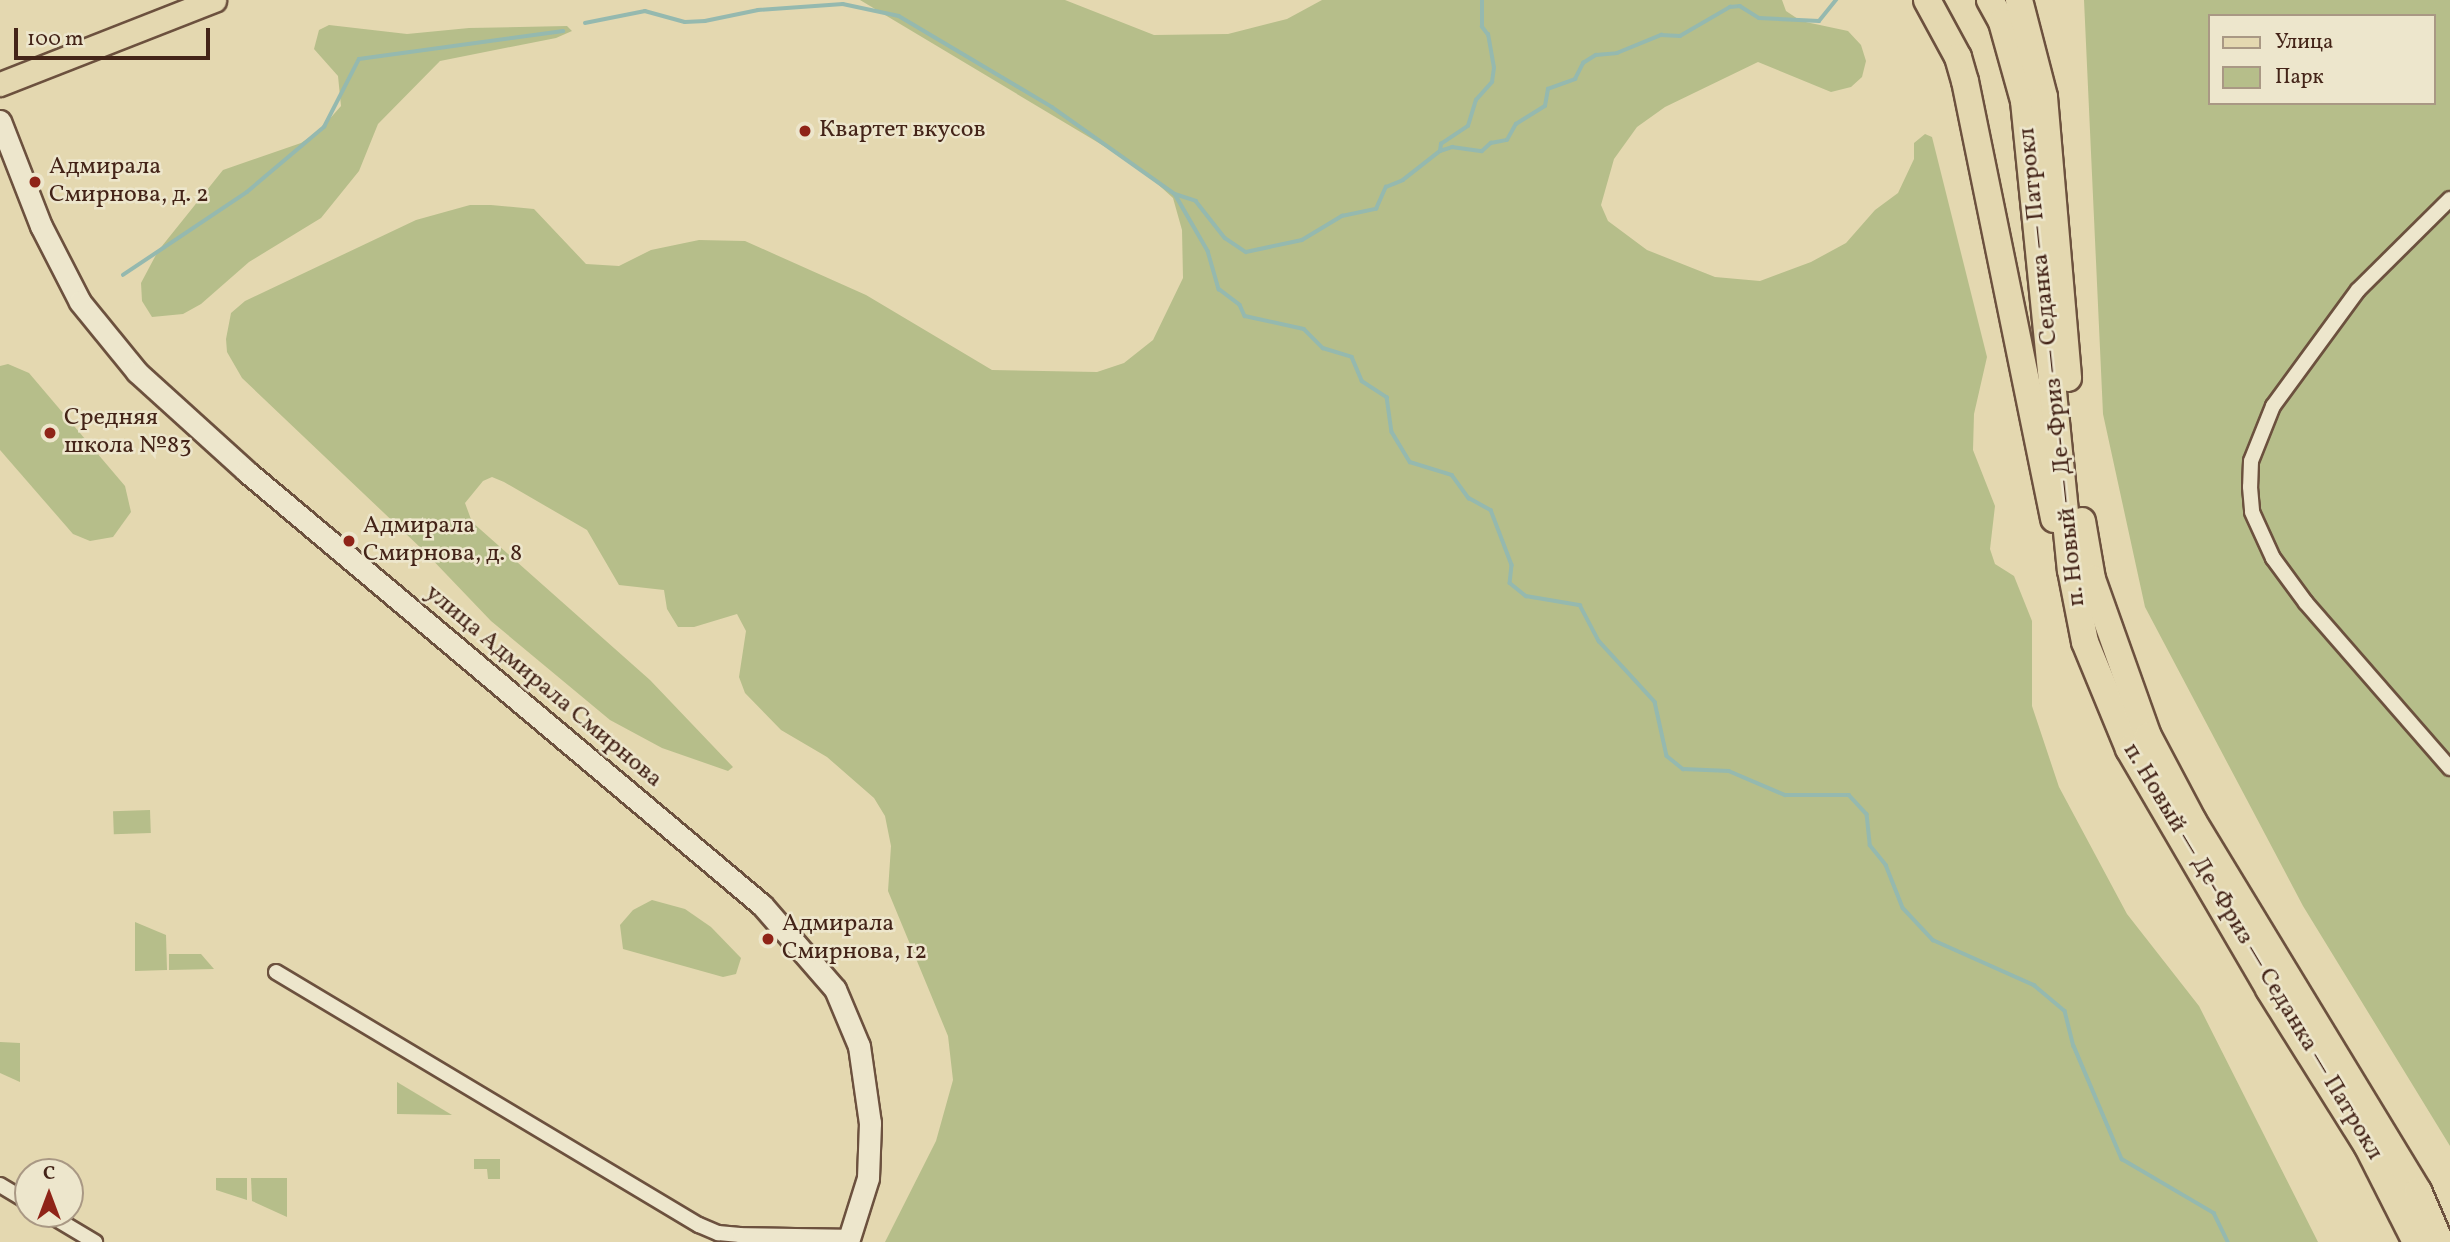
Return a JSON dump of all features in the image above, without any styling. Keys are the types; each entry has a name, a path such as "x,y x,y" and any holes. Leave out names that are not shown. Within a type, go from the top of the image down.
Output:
{"highway":[{"path":"1927,0 1958,57 1965,81 2045,493 2071,570"},
{"name":"п. Новый — Де-Фриз — Седанка — Патрокл","path":"1990,0 2002,22 2024,101 2071,570 2085,642 2129,749 2229,922 2368,1147 2416,1242"},
{"name":"п. Новый — Де-Фриз — Седанка — Патрокл","path":"2019,0 2045,97 2082,529 2092,579 2126,684 2193,821 2418,1191 2440,1242"}],"main road":[{"path":"0,84 214,0"}],"street":[{"name":"улица Адмирала Смирнова","path":"0,121 41,226 80,302 137,372 246,471 762,905 835,989 859,1046 870,1123 868,1178 849,1239 740,1235 708,1229 276,972"},
{"path":"2450,199 2358,290 2273,406 2251,461 2250,487 2252,512 2273,558 2306,603 2450,768"},
{"path":"72,1228 95,1242"}],"green space":[{"path":"860,0 1065,0 1154,35 1228,34 1287,19 1322,0 1782,0 1786,11 1801,21 1848,31 1861,45 1866,61 1862,77 1851,87 1831,92 1758,62 1665,107 1637,127 1614,159 1601,205 1608,221 1647,250 1715,277 1760,281 1811,262 1846,243 1875,210 1898,193 1914,159 1914,143 1925,134 1932,137 1987,357 1974,414 1973,450 1995,506 1990,549 1995,564 2014,576 2032,621 2032,706 2059,787 2127,914 2199,1006 2318,1242 885,1242 936,1141 953,1080 948,1036 888,891 891,846 885,816 874,798 827,757 781,730 745,693 739,677 746,631 737,614 694,627 678,627 667,609 664,590 619,585 587,530 504,482 492,477 483,481 465,503 472,522 650,680 733,767 728,771 662,748 610,720 491,621 424,551 242,378 227,352 226,339 231,313 245,301 416,220 470,205 491,205 534,209 586,264 619,266 651,250 699,240 745,241 866,295 992,370 1097,372 1124,363 1153,340 1183,278 1182,230 1173,198 1139,167"},
{"path":"2084,0 2450,0 2450,1146 2303,906 2145,607 2103,414"},
{"path":"329,25 407,34 469,28 567,26 572,31 556,38 440,61 378,124 359,171 321,218 249,262 201,304 183,314 152,317 142,301 141,283 158,251 223,170 301,143 319,131 341,106 338,76 314,49 319,30"},
{"path":"8,364 29,373 125,486 131,512 113,537 90,541 73,534 0,450 0,366"},
{"path":"150,810 151,833 114,834 113,811"},
{"path":"652,900 685,909 711,927 741,958 736,974 723,977 623,949 620,925 633,910"},
{"path":"135,922 166,935 167,970 135,971"},
{"path":"169,954 201,954 214,969 169,970"},
{"path":"0,1042 20,1043 20,1082 0,1073"},
{"path":"397,1082 452,1115 397,1114"},
{"path":"474,1159 500,1159 500,1179 488,1179 487,1169 474,1169"},
{"path":"216,1178 247,1178 247,1200 216,1190"},
{"path":"251,1178 287,1178 287,1217 252,1201"}],"waterway":[{"path":"1440,151 1441,144 1468,126 1476,100 1492,82 1494,68 1488,35 1482,27 1482,0"},
{"path":"585,23 645,11 685,22 705,21 758,10 843,4 899,16 1052,107 1175,194 1196,201 1225,238 1246,252 1302,240 1342,216 1376,209 1386,187 1403,180 1440,151 1452,147 1482,151 1491,143 1507,140 1516,124 1545,106 1548,89 1575,79 1583,63 1596,55 1617,53 1661,35 1680,36 1730,7 1740,6 1759,18 1819,21 1836,0"},
{"path":"123,275 247,192 324,127 359,59 563,31"},
{"path":"1175,194 1208,251 1219,289 1240,305 1245,316 1304,329 1323,348 1352,357 1362,381 1387,397 1392,432 1410,462 1452,475 1469,498 1491,510 1512,565 1510,583 1526,596 1580,605 1599,641 1655,702 1667,756 1683,769 1729,771 1785,795 1849,795 1867,814 1870,845 1886,865 1903,908 1933,940 2034,985 2065,1011 2074,1046 2122,1159 2214,1213 2228,1242"}],"place":[{"name":"Квартет вкусов","path":"805,131"},
{"name":"Адмирала Смирнова, д. 2","path":"35,182"},
{"name":"Средняя школа №83","path":"50,433"},
{"name":"Адмирала Смирнова, д. 8","path":"349,541"},
{"name":"Адмирала Смирнова, 12","path":"768,939"}]}
